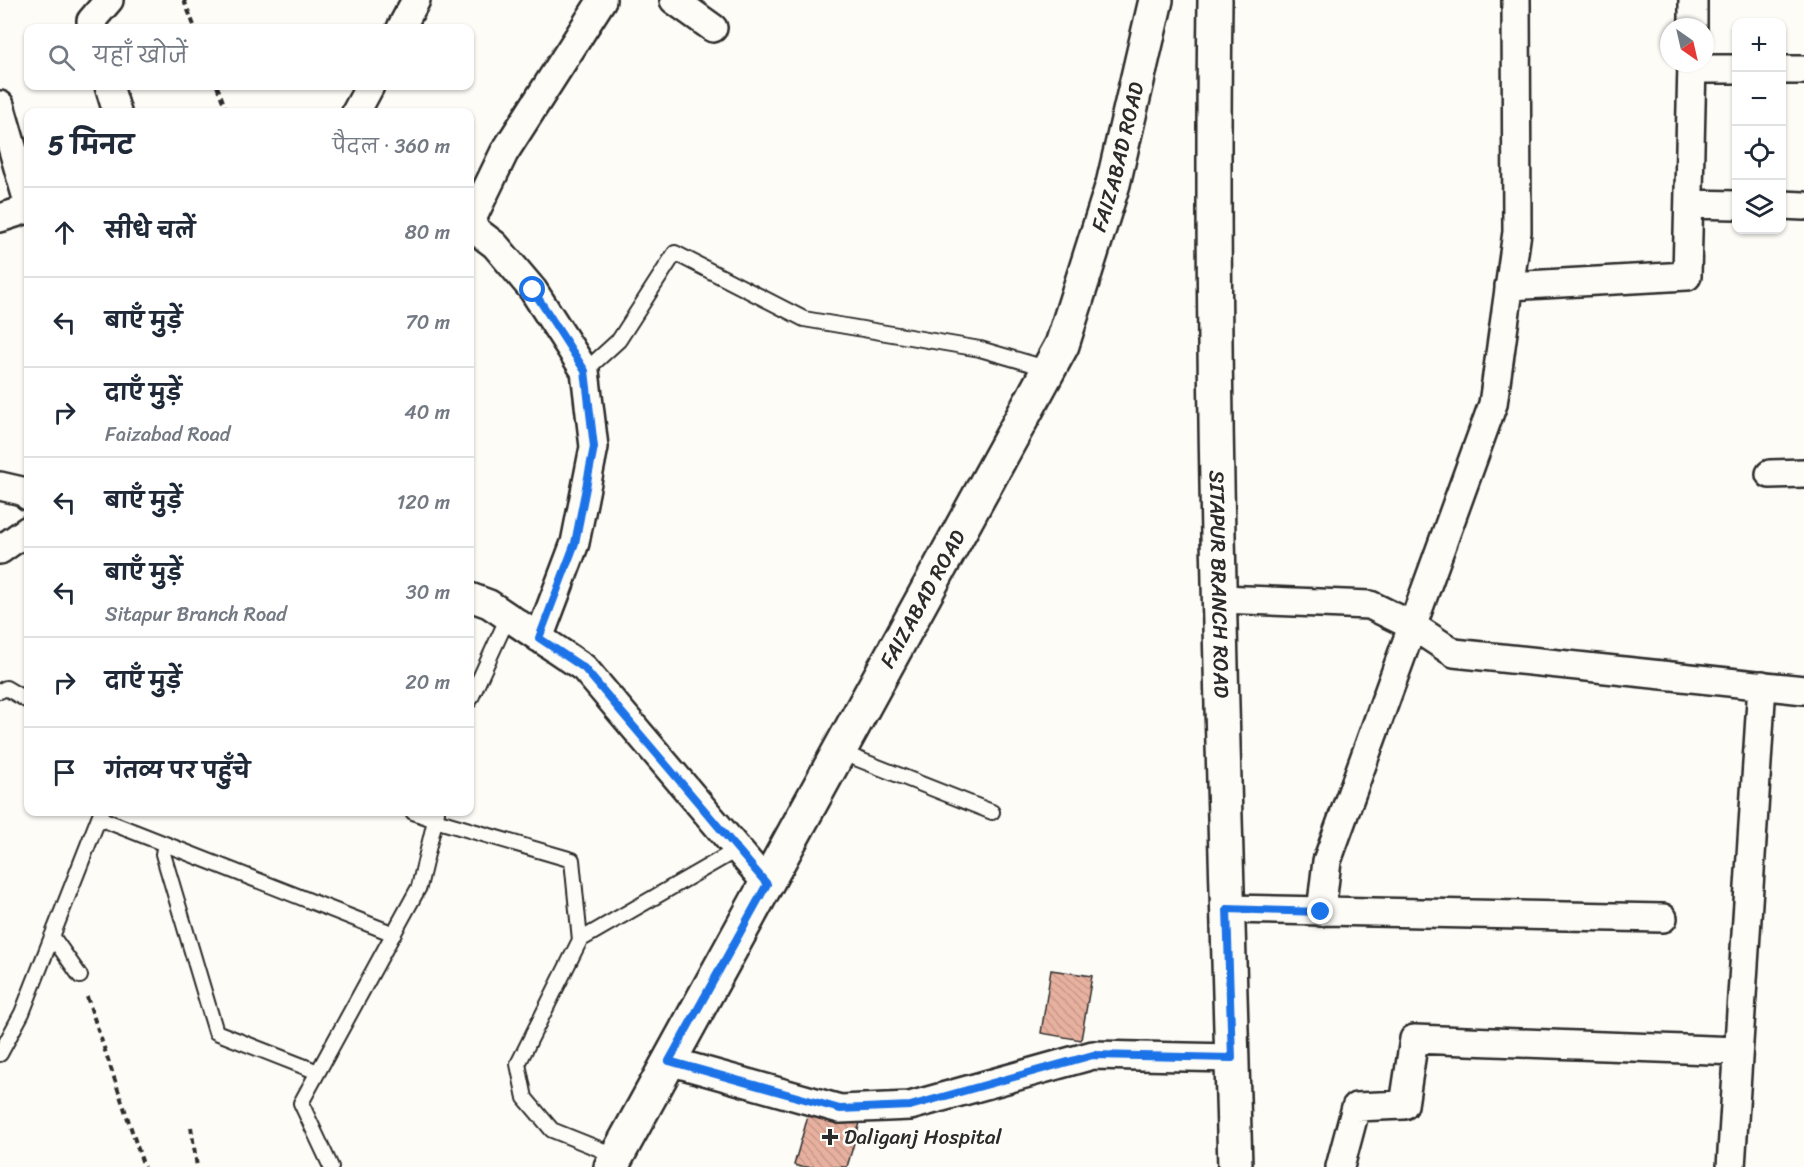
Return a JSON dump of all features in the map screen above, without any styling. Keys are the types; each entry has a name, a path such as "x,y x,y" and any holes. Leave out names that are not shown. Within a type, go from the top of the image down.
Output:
{"main road":[{"name":"FAIZABAD ROAD","path":"614,1161 1062,345 1113,184 1156,0"},
{"name":"SITAPUR BRANCH ROAD","path":"1215,0 1213,170 1220,599 1235,1167"}],"street":[{"path":"92,24 91,21 109,0"},
{"path":"403,24 416,0"},
{"path":"474,216 504,153 602,0"},
{"path":"674,0 713,28"},
{"path":"1321,912 1327,861 1493,404 1517,232 1516,0"},
{"path":"1693,0 1693,18"},
{"path":"1714,67 1732,69"},
{"path":"1786,69 1804,70"},
{"path":"1509,286 1687,276 1692,72"},
{"path":"110,90 116,108"},
{"path":"358,108 368,90"},
{"path":"0,105 24,188"},
{"path":"1689,204 1732,205"},
{"path":"1786,205 1804,206"},
{"path":"0,218 24,210"},
{"path":"474,227 495,245 533,290 585,371 594,447 575,543 539,638"},
{"path":"1770,474 1804,473"},
{"path":"0,486 24,492"},
{"path":"0,550 24,533"},
{"path":"474,598 489,604 508,616 584,668 767,884"},
{"path":"1220,599 1370,605 1413,626 1454,653 1804,690"},
{"path":"1731,1167 1762,686"},
{"path":"1227,909 1663,918"},
{"path":"1340,1167 1356,1107 1404,1105 1414,1039 1738,1051"},
{"path":"669,1061 840,1109 910,1106 1093,1055 1232,1058"}],"lane":[{"path":"585,371 619,340 675,253 804,319 980,349 1049,369"},
{"path":"474,688 508,616"},
{"path":"0,691 6,688 24,699"},
{"path":"840,752 992,813"},
{"path":"0,1054 22,1013 99,816"},
{"path":"104,816 165,844 394,934"},
{"path":"331,1167 301,1103 419,887 436,816 572,860 580,940 518,1064 525,1098 552,1130 614,1161"},
{"path":"165,844 163,854 216,1032 318,1072"},
{"path":"580,940 738,849"},
{"path":"52,936 80,976"}],"path":[{"path":"184,0 193,24"},
{"path":"219,90 225,108"},
{"path":"80,976 144,1167"},
{"path":"191,1127 197,1167"}],"building":[{"path":"1051,970 1092,976 1081,1040 1041,1033"},
{"path":"812,1102 862,1116 847,1167 794,1165"}],"place":[{"name":"Daliganj Hospital","path":"830,1137"}],"route":[{"path":"533,290 585,371 594,447 575,543 539,638 584,668 767,884 669,1061 840,1109 910,1106 1093,1055 1232,1058 1227,909 1321,912"}]}
